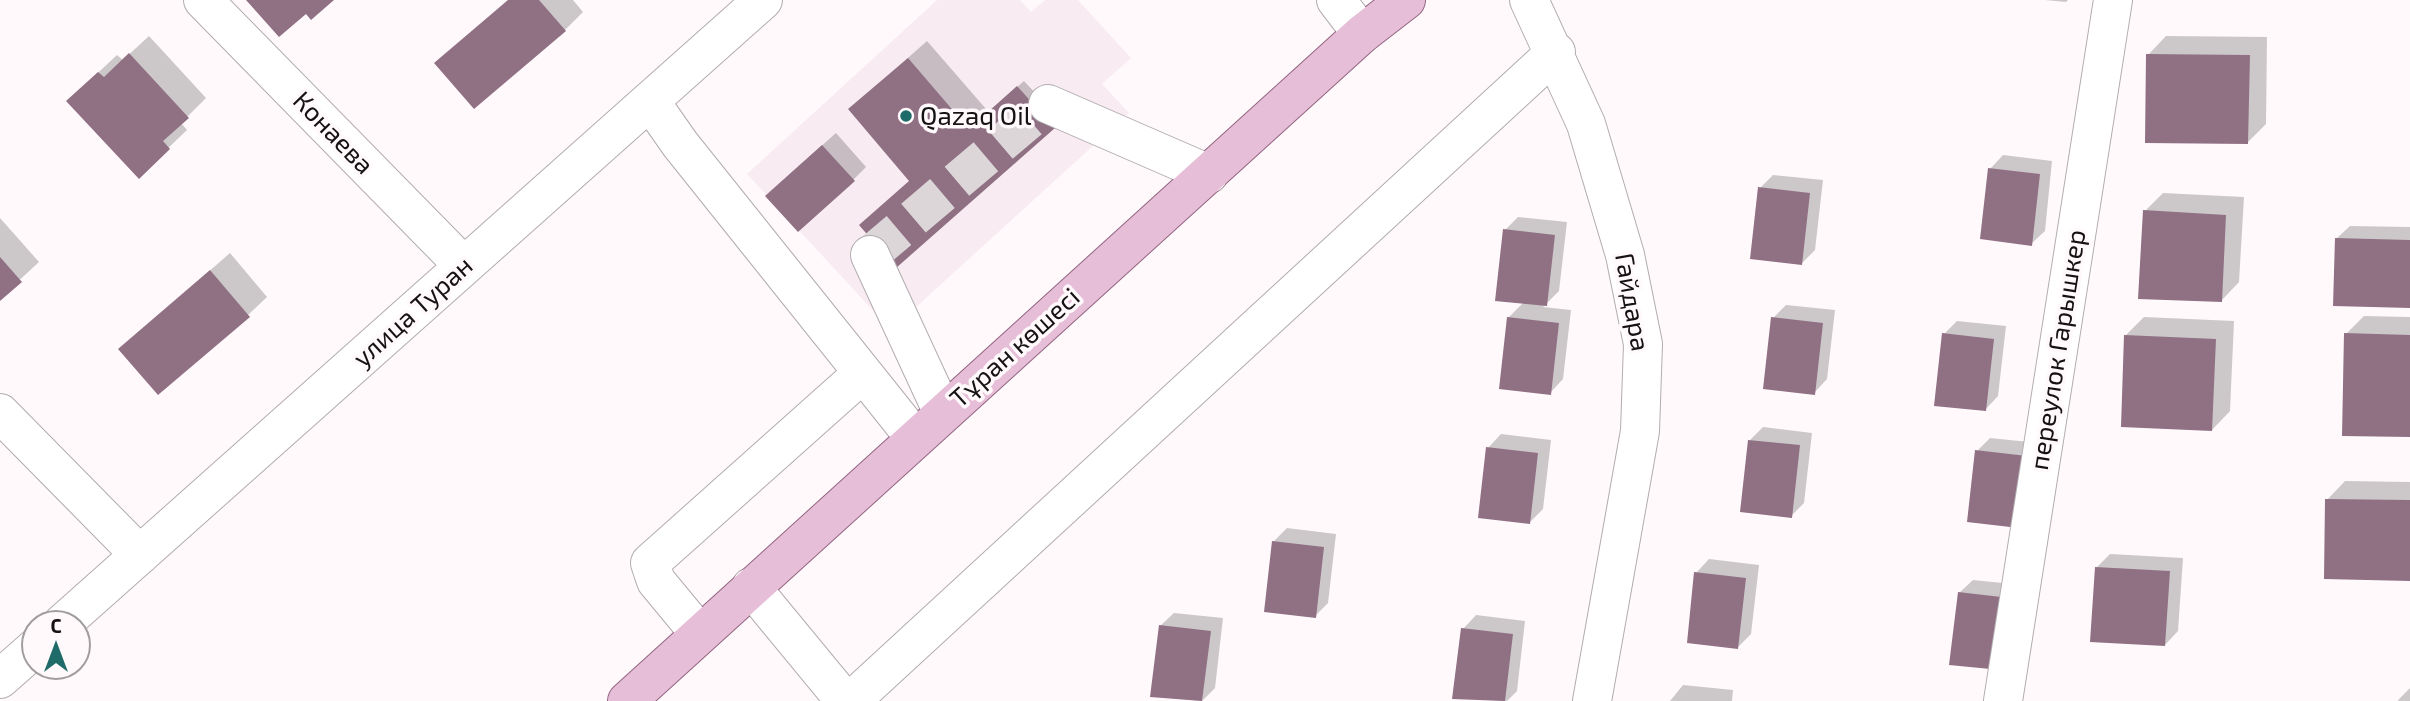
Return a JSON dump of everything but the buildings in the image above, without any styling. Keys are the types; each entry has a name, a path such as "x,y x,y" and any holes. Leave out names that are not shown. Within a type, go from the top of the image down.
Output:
{"main road":[{"name":"Тұран көшесі","path":"627,701 1362,34 1406,0"}],"street":[{"name":"Конаева","path":"203,0 464,266"},
{"name":"улица Туран","path":"78,610 763,0"},
{"path":"1336,0 1362,34"},
{"name":"Гайдара","path":"1530,0 1556,52 1586,124 1622,242 1643,344 1640,431 1592,701"},
{"name":"переулок Гарышкер","path":"2003,701 2113,0"},
{"path":"851,701 1556,52"},
{"path":"650,102 680,144 915,438"},
{"path":"1048,104 1209,174"},
{"path":"870,256 943,413"},
{"path":"699,633 656,581 650,563 863,373"},
{"path":"0,413 140,555"},
{"path":"751,587 845,701"},
{"path":"0,680 21,661"}],"shaded area":[{"path":"937,0 1020,0 1031,12 1045,0 1078,0 1131,58 1102,84 1129,113 891,330 747,174"}],"tunnel":[{"path":"870,255 1048,104"}],"place":[{"name":"Qazaq Oil","path":"906,116"}]}
